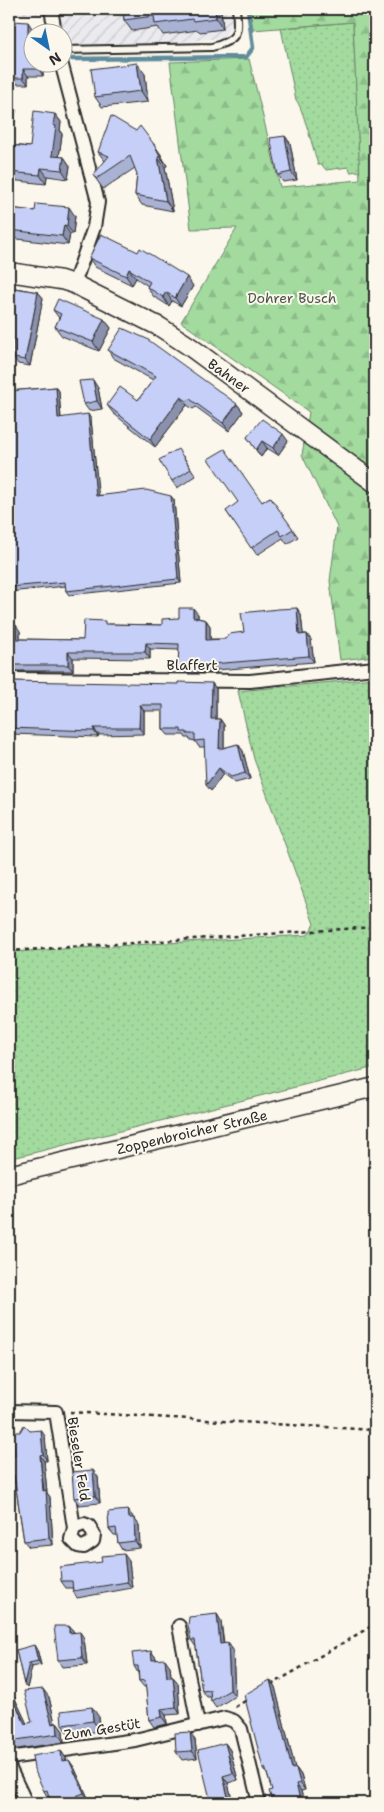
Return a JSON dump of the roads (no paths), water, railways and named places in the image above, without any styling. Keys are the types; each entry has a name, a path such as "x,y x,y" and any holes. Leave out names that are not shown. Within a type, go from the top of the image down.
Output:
{"street":[{"path":"51,9 53,22"},
{"path":"65,72 98,202 94,227 74,284"},
{"name":"Bahner","path":"9,272 61,280 74,284 160,328 188,346 375,483"},
{"name":"Blaffert","path":"9,679 250,681 375,668"},
{"name":"Zoppenbroicher Straße","path":"9,1175 375,1087"},
{"name":"Bieseler Feld","path":"9,1411 56,1412 74,1528"},
{"path":"179,1626 198,1725"},
{"name":"Zum Gestüt","path":"9,1758 136,1740 225,1718 234,1721 240,1729 258,1803"},
{"path":"9,1767 26,1803"}],"lane":[{"path":"72,50 212,46 226,43 235,36 238,26 236,9"}],"waterway":[{"path":"72,59 246,57 253,48 248,9"}],"park label":[{"name":"Dohrer Busch","path":"292,298"}]}
